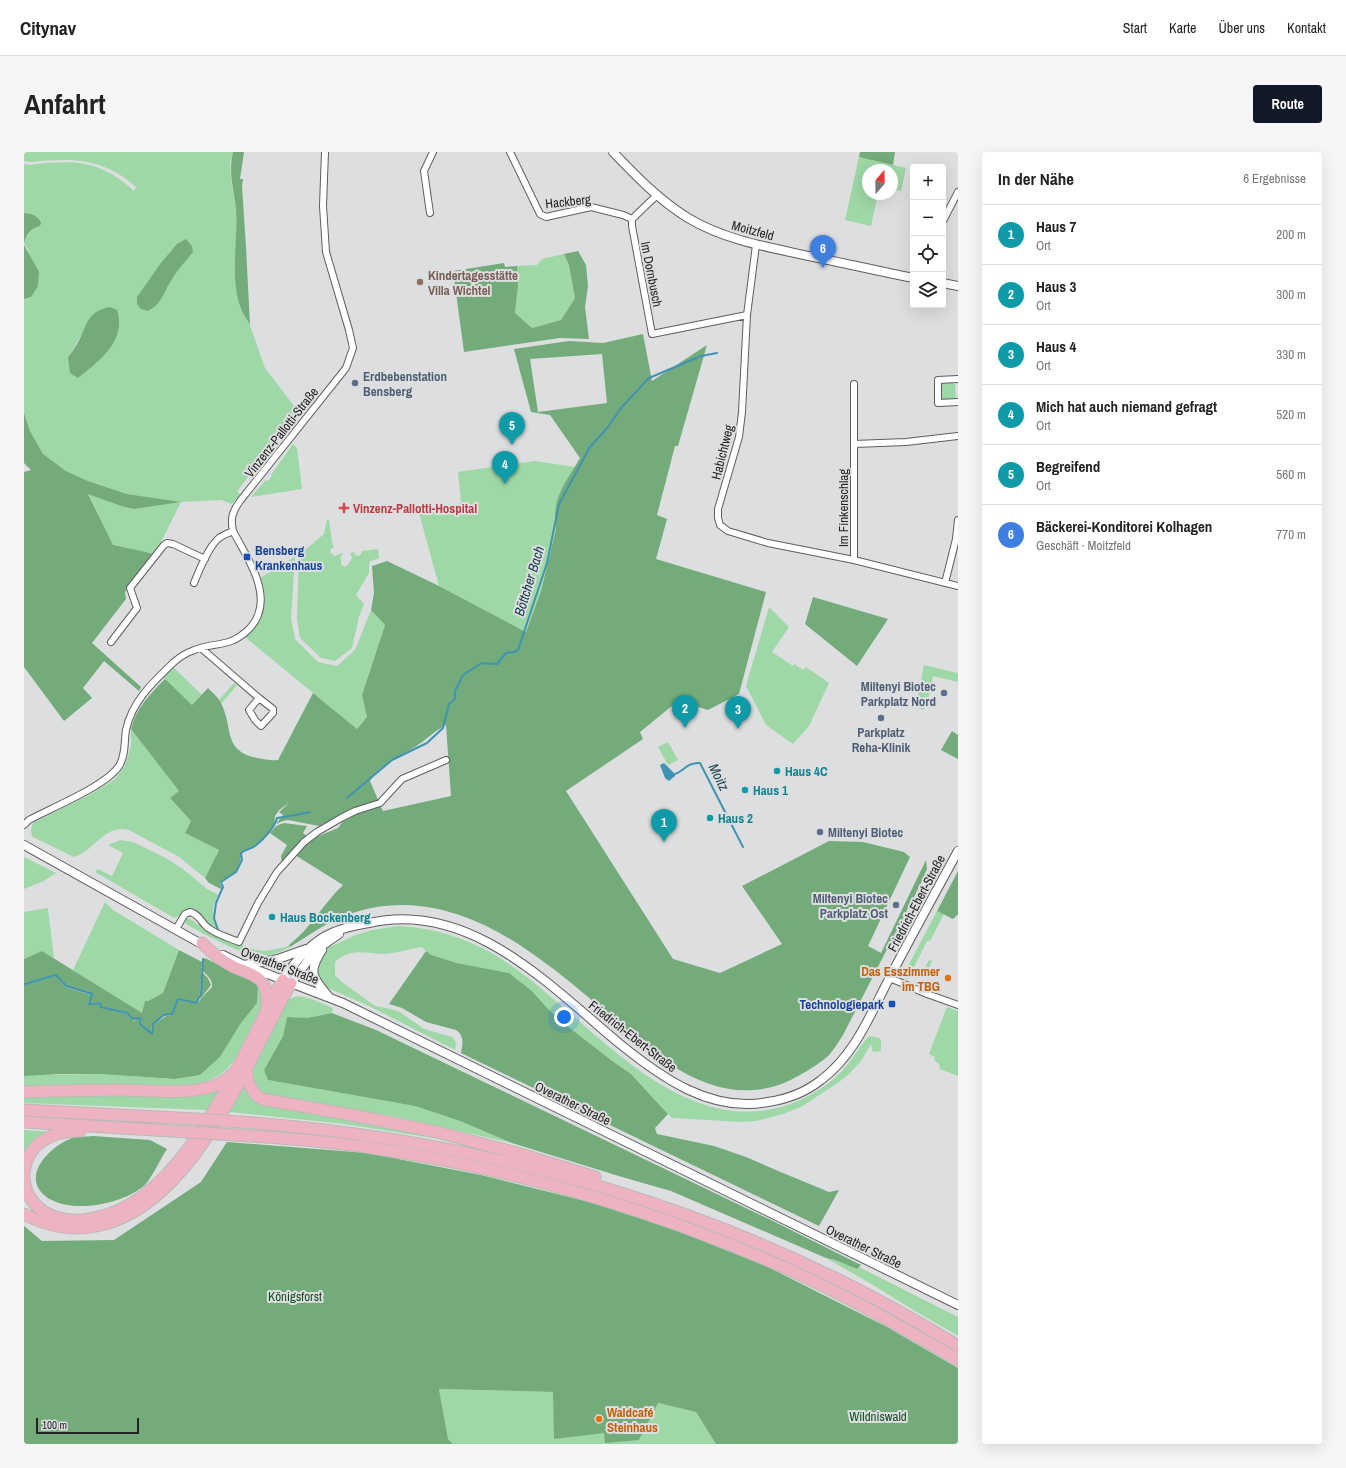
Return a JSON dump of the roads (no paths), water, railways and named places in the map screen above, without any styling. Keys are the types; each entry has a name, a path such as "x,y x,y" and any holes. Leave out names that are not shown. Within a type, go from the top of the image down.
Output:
{"highway":[{"path":"202,943 216,957 252,975 262,982 266,988 268,996 267,1009"},
{"path":"24,1177 26,1190 31,1199 42,1211 51,1216 65,1219 87,1220 117,1212 147,1193 177,1163 242,1068 267,1009 287,981"},
{"path":"24,1214 49,1224 80,1228 111,1223 139,1209 164,1189 194,1155 216,1123 242,1068 287,981"},
{"path":"24,1092 201,1090 222,1082 242,1068"},
{"path":"242,1068 253,1093 262,1099 397,1123 504,1149 643,1194 669,1204 695,1218"},
{"path":"24,1110 240,1122 371,1135 488,1157 538,1169 638,1198 695,1218 818,1270 866,1294 958,1346"},
{"path":"24,1122 89,1125 331,1142 447,1160 535,1180 628,1207 721,1241 792,1271 892,1321 958,1360"},
{"path":"24,1172 27,1159 33,1149 46,1138 55,1134 66,1132 112,1133 156,1130"}],"main road":[{"name":"Moitzfeld","path":"613,152 644,184 657,195 687,217 701,225 756,245 910,277"},
{"path":"946,284 958,286"},
{"name":"Overather Straße","path":"24,845 244,965 329,997 422,1041 958,1306"},
{"name":"Friedrich-Ebert-Straße","path":"348,928 386,919 417,919 440,923 475,935 502,950 536,973 636,1057 666,1078 698,1095 724,1102 739,1104 764,1103 801,1093 820,1081 829,1074 856,1041 958,851"},
{"path":"287,981 328,941 348,928"},
{"path":"287,981 291,967 309,948 334,932 348,928"},
{"path":"328,941 316,960 313,970 315,979 329,997"},
{"path":"244,965 278,959 309,948"}],"street":[{"name":"Vinzenz-Pallotti-Straße","path":"24,825 29,820 84,792 109,777 120,765 129,720 133,709 141,696 179,658 193,650 224,644 242,636 254,623 260,610 262,597 260,588 233,531 232,517 236,507 346,368 353,348 326,252 323,206 325,152"},
{"path":"430,213 424,171 433,152"},
{"name":"Hackberg","path":"510,152 540,214 543,216 546,217 591,207 623,215 632,219"},
{"path":"946,215 958,192"},
{"path":"632,219 657,195"},
{"name":"Im Dornbusch","path":"632,219 652,334 747,315"},
{"name":"Habichtweg","path":"756,245 747,315 740,430 718,509 720,525 728,531 768,543 854,560"},
{"path":"958,379 938,380 938,403 958,402"},
{"name":"Im Finkenschlag","path":"854,384 854,560 958,586"},
{"path":"854,444 906,442 958,436"},
{"path":"945,583 956,539 958,520"},
{"path":"194,583 206,559 219,539 233,531"},
{"path":"111,642 137,608 130,588 164,545 173,544 206,559"},
{"path":"201,648 258,698"},
{"name":"Overather Straße","path":"176,929 185,914 190,912 196,914 206,927 240,942 258,903 277,872 304,842 317,832 341,818 355,811 380,804 402,780 446,760"},
{"path":"890,978 927,994 958,1005"}],"water":[{"path":"664,763 675,774 675,776 669,781 665,778 660,765"}],"waterway":[{"name":"Böttcher Bach","path":"347,798 392,760 427,743 443,728 449,704 455,699 455,691 463,675 482,663 497,664 506,653 518,650 547,563 559,504 590,447 608,427 621,408 649,378 701,356 717,353"},
{"name":"Moitz","path":"675,774 692,764 700,763 743,847"},
{"name":"Böttcher Bach","path":"218,930 214,918 216,903 223,887 221,882 236,872 242,860 241,853 253,847 262,840 276,822 277,818 310,812"},
{"name":"Böttcher Bach","path":"24,984 56,975 66,986 92,994 89,1004 100,1003 101,1007 127,1013 133,1019 141,1019 140,1024 152,1034 153,1024 164,1015 172,1014 178,999 196,1003 201,994 203,959"}],"place":[{"name":"Bäckerei-Konditorei Kolhagen","path":"823,268"},
{"name":"Kindertagesstätte Villa Wichtel","path":"420,282"},
{"name":"Erdbebenstation Bensberg","path":"355,383"},
{"name":"Begreifend","path":"512,445"},
{"name":"Mich hat auch niemand gefragt","path":"505,484"},
{"name":"Vinzenz-Pallotti-Hospital","path":"344,508"},
{"name":"Bensberg Krankenhaus","path":"247,557"},
{"name":"Miltenyi Biotec Parkplatz Nord","path":"944,693"},
{"name":"Parkplatz Reha-Klinik","path":"881,718"},
{"name":"Haus 3","path":"685,728"},
{"name":"Haus 4","path":"738,729"},
{"name":"Haus 4C","path":"777,771"},
{"name":"Haus 1","path":"745,790"},
{"name":"Haus 2","path":"710,818"},
{"name":"Miltenyi Biotec","path":"820,832"},
{"name":"Haus 7","path":"664,842"},
{"name":"Miltenyi Biotec Parkplatz Ost","path":"896,905"},
{"name":"Haus Bockenberg","path":"272,917"},
{"name":"Das Esszimmer im TBG","path":"948,978"},
{"name":"Technologiepark","path":"892,1004"},
{"name":"Waldcafé Steinhaus","path":"599,1419"}],"park label":[{"name":"Königsforst","path":"295,1296"},
{"name":"Wildniswald","path":"878,1416"}]}
